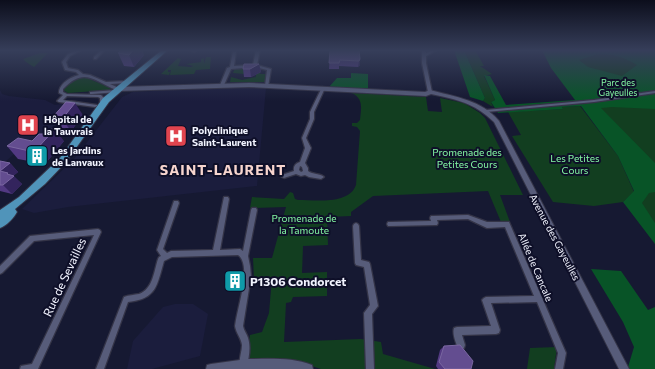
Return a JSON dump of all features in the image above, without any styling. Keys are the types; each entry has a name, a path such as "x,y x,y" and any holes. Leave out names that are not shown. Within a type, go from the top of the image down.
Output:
{"main road":[{"path":"0,224 63,160 101,104 145,67"},
{"path":"0,215 22,200"}],"street":[{"path":"65,67 66,69 77,71 81,75"},
{"path":"222,85 227,70 232,67"},
{"path":"261,67 269,69 267,86"},
{"path":"425,67 430,94"},
{"path":"101,104 102,98 99,96 66,95 61,93 61,89 72,78 81,75 88,75 117,90"},
{"path":"105,83 130,80 131,84 145,88"},
{"path":"74,95 145,88 222,85 322,88 430,94 461,98 486,111 594,101 655,92"},
{"path":"302,165 308,148 304,138 312,119 312,112 322,88"},
{"path":"94,93 106,95 101,104"},
{"path":"66,95 59,101 101,104"},
{"name":"Avenue des Gayeulles","path":"486,111 498,124 515,160 623,367"},
{"path":"302,165 306,168 304,172"},
{"path":"296,172 295,170 297,166 302,165"},
{"path":"284,176 296,172 304,172 321,178"},
{"path":"216,252 226,200"},
{"path":"165,255 160,250 176,203"},
{"path":"243,365 245,340 239,324 247,273 245,255 254,210"},
{"name":"Allée de Cancale","path":"390,224 435,223 433,218 468,217 488,224 507,224 562,353 559,369"},
{"path":"356,226 358,264 367,264 374,306 368,313 370,369"},
{"name":"Rue de Sevailles","path":"0,271 32,238 98,232 34,369 24,369"},
{"path":"100,369 126,299 140,298 148,293 152,287 161,259 165,255 240,252 245,255"},
{"path":"461,345 457,331 496,330 486,300 538,299"},
{"path":"211,369 243,365 277,365 307,369"}],"shaded area":[{"name":"Polyclinique Saint-Laurent","path":"212,88 266,88 257,186 68,207 34,213 22,209 74,159 122,97 133,92"},
{"name":"Hôpital de la Tauvrais","path":"0,90 2,94 9,96 45,100 55,105 67,103 71,107 39,144 26,144 0,166"},
{"path":"175,304 193,304 208,314 200,356 152,369 127,369 133,341 163,307"}],"green space":[{"path":"168,67 210,67 210,69 196,70 194,74 170,75 171,70 168,70 168,72 170,72 169,75 161,74"},
{"path":"254,67 264,69 265,70 261,70 260,74 266,74 265,82 230,82 231,77 242,80 256,77 256,75 233,73 235,68"},
{"path":"460,67 472,67 485,98 483,101 470,97"},
{"path":"472,67 482,67 492,74 484,76 495,100 491,102 493,107 483,101 485,98"},
{"name":"Parc des Gayeulles","path":"551,67 589,67 622,76 634,67 655,67 655,109 612,107 601,108 655,163 655,192 649,193 642,203 655,223 655,244 623,202 634,191 618,156 581,106 562,107 563,109 498,113 491,102 495,100 484,75 490,76 506,105 575,100"},
{"name":"Parc des Gayeulles","path":"562,67 655,67 655,244 637,191 615,146"},
{"path":"351,73 368,74 368,89 329,87 337,78 351,78"},
{"path":"81,77 111,88 109,90 68,93 63,90 72,80"},
{"path":"352,93 426,97 428,111 442,112 440,98 464,103 485,118 523,195 500,195 510,222 501,222 488,191 373,196 351,212 351,216 327,217 328,245 303,246 302,273 327,272 327,296 293,297 291,302 286,303 284,342 361,339 381,342 383,354 435,369 321,369 305,364 246,361 250,335 262,332 269,313 272,278 254,279 253,258 272,258 286,207 250,208 252,197 284,199 290,192 293,193 295,199 298,200 322,201 339,199 352,191 356,185 360,131 357,127 352,126 352,123 357,123 360,120 361,105 356,95"},
{"name":"Les Petites Cours","path":"580,106 618,156 634,192 623,202 594,206 553,202 512,136 521,135 508,112 563,109 562,107"},
{"path":"591,269 621,271 648,310 655,307 655,369 629,369 628,367 634,347 623,322"},
{"path":"557,347 554,369 527,369 530,348"}],"building":[{"path":"243,67 253,67 250,69 243,69"},
{"path":"66,102 75,103 62,119 52,118"},
{"path":"46,129 55,129 34,152 7,146 18,138 32,141 39,134 47,134"},
{"path":"0,161 10,163 0,171"},
{"path":"0,171 14,176 3,185 0,185"},
{"path":"460,345 473,361 471,369 445,369 439,362 444,346"}],"place":[{"name":"Hôpital de la Tauvrais","path":"28,125"},
{"name":"Polyclinique Saint-Laurent","path":"176,136"},
{"name":"Les Jardins de Lanvaux","path":"37,156"},
{"name":"P1306 Condorcet","path":"235,281"}],"district":[{"name":"SAINT-LAURENT","path":"223,169"}],"park label":[{"name":"Promenade des Petites Cours","path":"467,158"},
{"name":"Promenade de la Tamoute","path":"304,224"}]}
